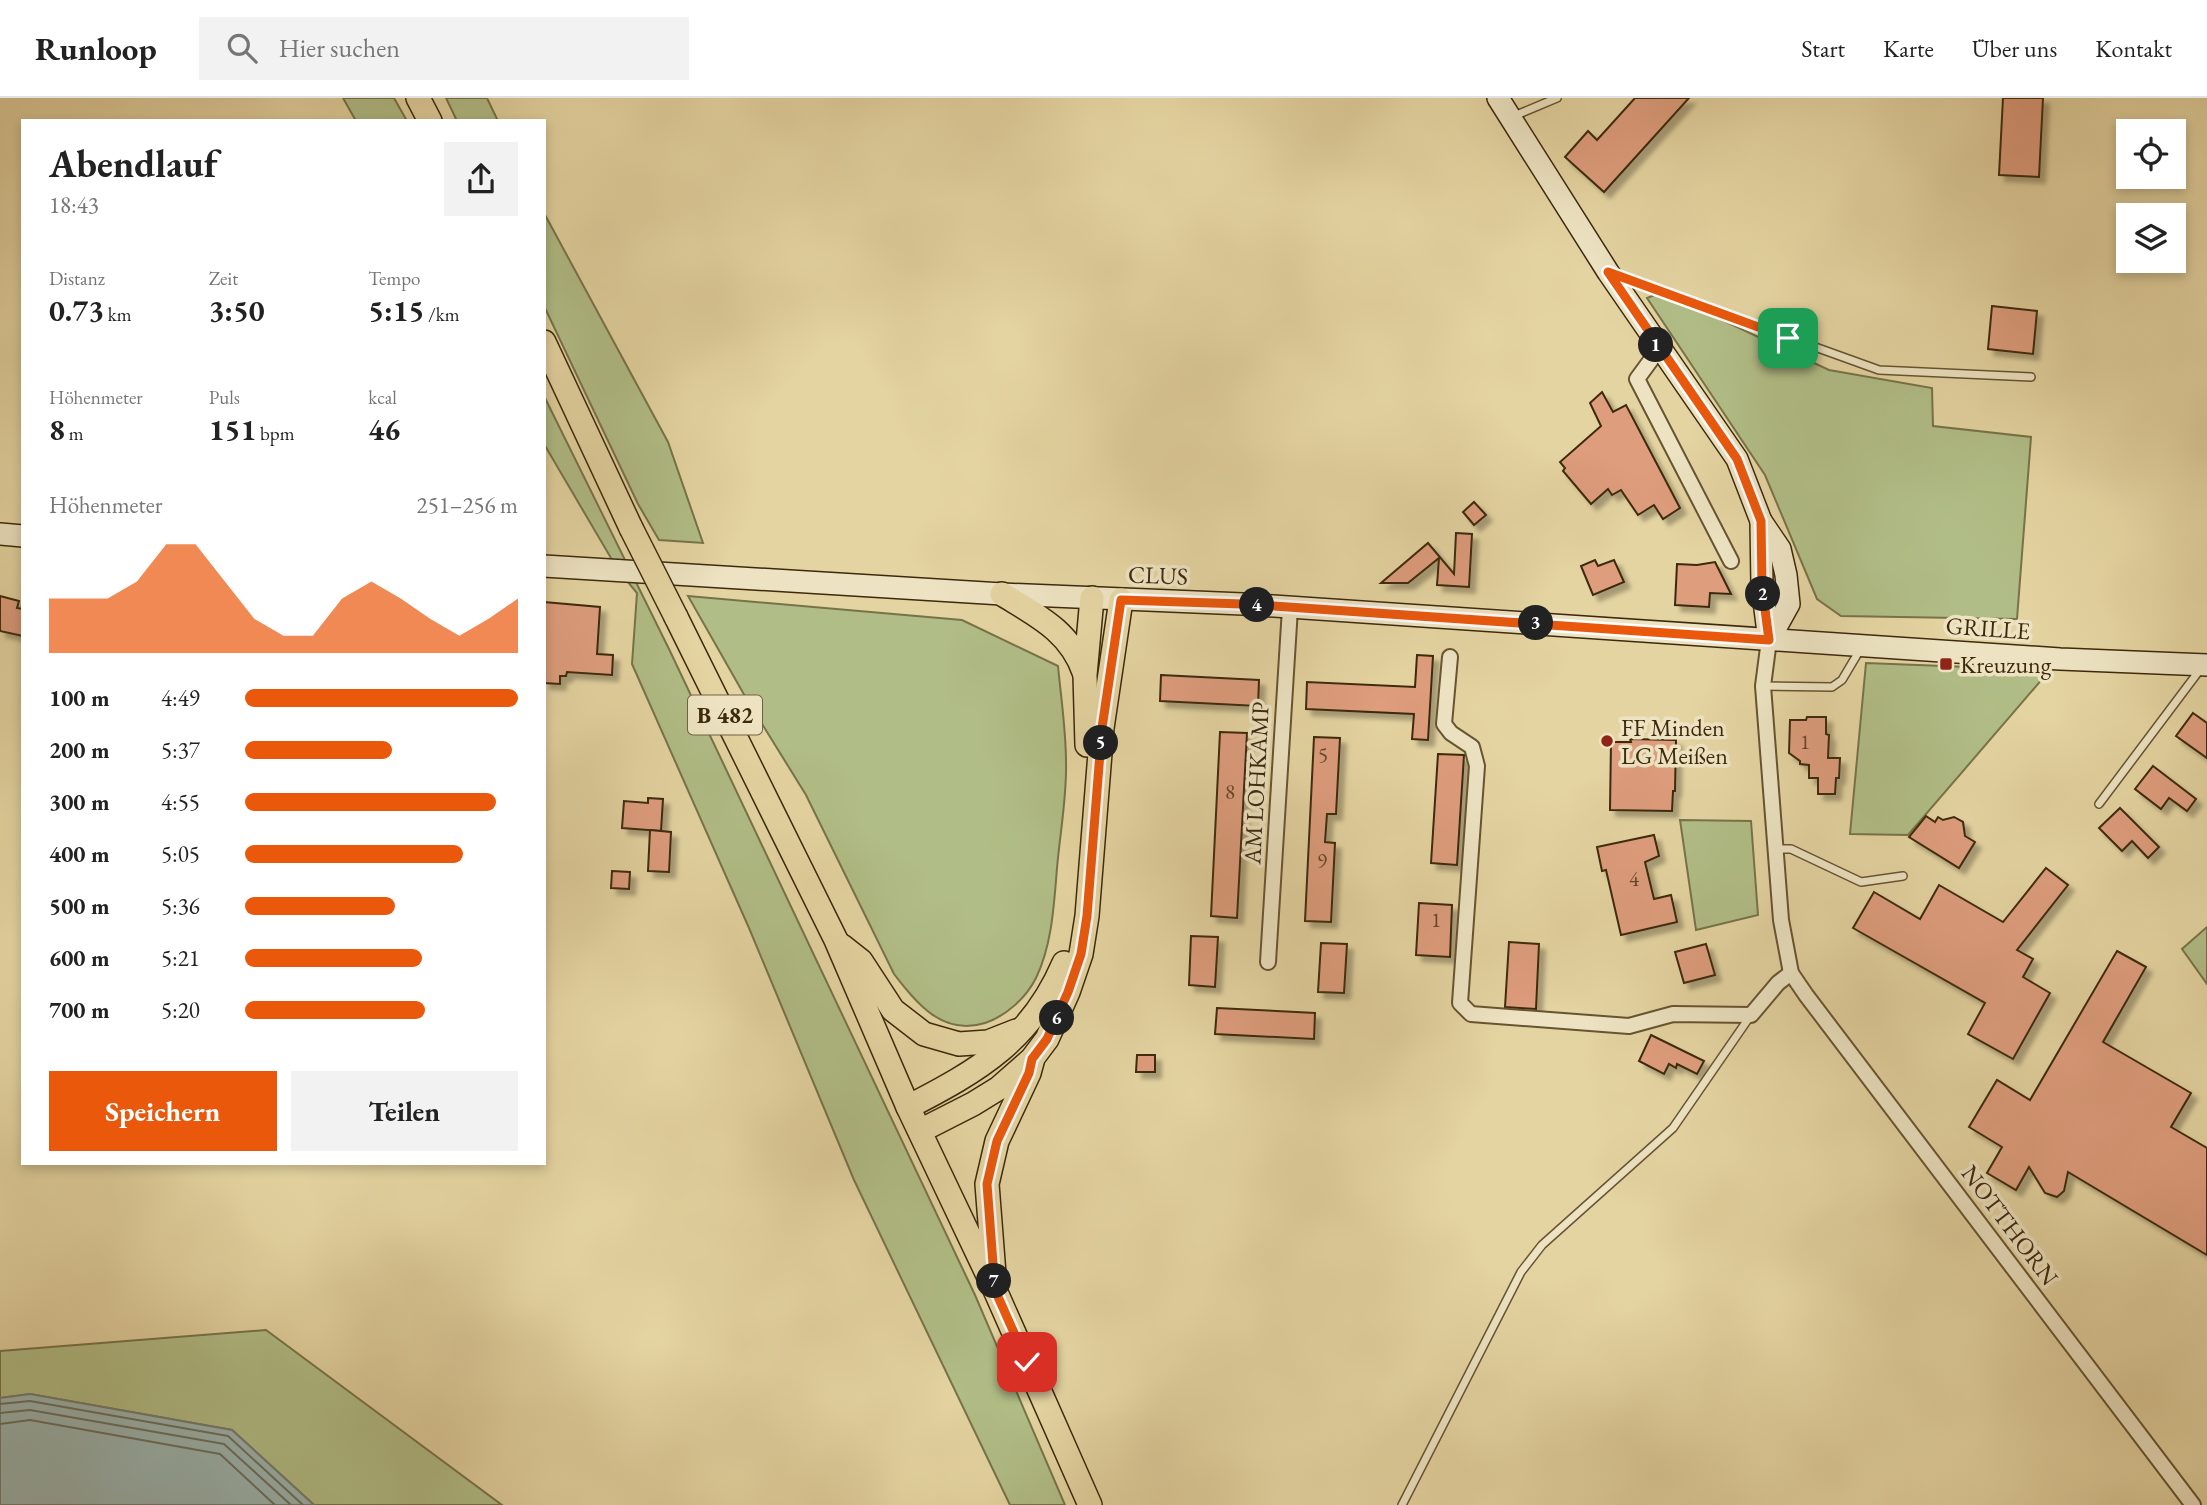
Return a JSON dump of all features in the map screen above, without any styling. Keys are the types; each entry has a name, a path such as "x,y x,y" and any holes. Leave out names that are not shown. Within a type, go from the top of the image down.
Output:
{"main road":[{"path":"418,98 429,119"},
{"path":"1498,98 1608,272 1737,459 1761,521 1762,586 1769,640"},
{"name":"B 482","path":"546,346 631,528 836,940 908,1107 995,1290 1090,1505"},
{"path":"0,534 21,536"},
{"name":"CLUS","path":"546,566 1002,594 1290,608 1769,640"},
{"path":"1002,594 1056,628 1078,656 1085,675"},
{"path":"908,1107 962,1079 998,1053 1026,1027 1052,990 1067,956 1080,880 1085,810 1088,730 1085,675 1092,598"},
{"path":"920,1131 973,1104 999,1087 1032,1059 1047,1039 1068,992 1081,954 1087,916 1102,728 1121,600"},
{"name":"GRILLE","path":"1769,640 2035,658 2205,665"},
{"path":"836,940 861,961 893,1010 924,1034 959,1044 988,1042 1026,1027"},
{"path":"995,1290 987,1184 997,1141 1029,1073 1032,1059"}],"street":[{"path":"1659,349 1637,379 1731,561"},
{"name":"AM LOHKAMP","path":"1268,962 1290,608"},
{"name":"NOTTHORN","path":"1769,640 1763,686 1781,920 1791,973 2193,1505"},
{"path":"1450,657 1444,724 1451,733 1472,747 1477,766 1460,1003 1471,1014 1629,1026 1673,1014 1751,1015 1777,983 1791,973"}],"lane":[{"path":"1510,117 1557,98"},
{"path":"1608,272 1879,370 2032,377"},
{"path":"1763,686 1832,687 1842,680 1862,645"},
{"name":"GRILLE","path":"2099,804 2205,665"},
{"path":"1776,849 1791,849 1861,882 1903,876"},
{"path":"1402,1505 1521,1272 1542,1245 1673,1128 1751,1015"}],"green space":[{"path":"343,98 394,98 406,119 355,119"},
{"path":"446,98 487,98 497,119 456,119"},
{"path":"546,217 668,442 703,543 659,540 638,504 546,310"},
{"path":"1662,292 1829,370 1932,388 1933,426 2031,437 2017,619 1841,616 1817,599 1765,475 1647,298"},
{"path":"546,400 669,649 975,1295 1065,1505 1010,1505 854,1180 749,928 632,664 637,593 618,570 546,447"},
{"path":"688,596 962,620 1058,666 1066,775 1051,924 1046,952 1036,978 1027,992 1008,1011 985,1023 956,1025 932,1015 894,974 806,795 746,698"},
{"path":"1866,663 2050,670 1908,835 1850,834"},
{"path":"1680,820 1751,821 1758,915 1696,930"},
{"path":"2207,927 2207,984 2182,949"},
{"path":"266,1330 502,1505 314,1505 232,1430 30,1394 0,1398 0,1351"}],"water":[{"path":"30,1394 232,1430 314,1505 0,1505 0,1398"}],"building":[{"path":"1635,98 1689,98 1604,192 1565,157 1588,131 1597,140"},
{"path":"2003,98 2043,98 2039,177 1999,175"},
{"path":"1992,306 2037,311 2033,354 1988,349"},
{"path":"1602,392 1613,412 1626,405 1680,508 1663,519 1654,505 1638,515 1621,490 1612,495 1608,489 1591,504 1563,471 1565,468 1560,462 1601,426 1590,403"},
{"path":"1474,502 1486,515 1474,525 1463,512"},
{"path":"1456,533 1472,534 1469,587 1437,585 1439,558 1408,583 1381,583 1428,543 1454,574"},
{"path":"1595,560 1598,566 1614,560 1624,582 1593,595 1581,566"},
{"path":"1715,562 1731,594 1710,593 1709,607 1675,605 1677,564"},
{"path":"0,596 19,601 17,608 21,609 21,636 0,631"},
{"path":"546,602 600,607 597,654 613,655 612,675 567,672 566,676 560,676 560,684 546,683"},
{"path":"1417,655 1433,656 1428,740 1412,739 1414,714 1306,709 1307,682 1415,687"},
{"path":"1161,675 1259,680 1258,706 1160,701"},
{"path":"2193,713 2207,723 2207,758 2176,736"},
{"path":"1807,717 1826,717 1826,734 1829,735 1828,758 1840,758 1835,794 1818,794 1818,778 1809,778 1809,765 1800,764 1800,761 1789,753 1790,720 1806,720"},
{"path":"1220,732 1247,733 1237,918 1211,916"},
{"path":"1314,737 1340,738 1336,814 1327,814 1325,842 1335,843 1331,922 1305,921"},
{"path":"1630,739 1676,740 1672,811 1610,810 1611,742 1631,742"},
{"path":"1438,754 1464,755 1457,865 1431,863"},
{"path":"2153,766 2196,799 2187,811 2169,798 2161,809 2135,789"},
{"path":"648,798 663,799 661,831 622,828 624,801 648,803"},
{"path":"2120,808 2159,847 2148,858 2132,841 2122,851 2099,828"},
{"path":"1926,816 1935,822 1938,817 1943,820 1954,817 1963,822 1965,836 1975,842 1959,868 1909,837"},
{"path":"650,830 671,832 669,872 648,871"},
{"path":"1654,835 1659,856 1645,862 1654,899 1671,895 1677,922 1621,935 1606,870 1602,871 1597,847"},
{"path":"2046,868 2068,885 2017,950 2033,959 2023,977 2050,993 2013,1059 1968,1034 1985,1003 1853,928 1874,892 1920,919 1939,885 2003,922"},
{"path":"612,871 630,872 629,889 611,888"},
{"path":"1419,903 1452,905 1450,957 1416,955"},
{"path":"1191,936 1218,937 1215,987 1189,985"},
{"path":"1509,942 1539,944 1536,1009 1505,1007"},
{"path":"1321,943 1347,944 1344,993 1318,992"},
{"path":"1706,944 1715,975 1684,983 1675,952"},
{"path":"2117,951 2146,967 2103,1042 2191,1093 2171,1127 2207,1148 2207,1255 2068,1172 2064,1191 2057,1197 2045,1193 2029,1167 2016,1190 1987,1173 2002,1147 1969,1127 1997,1080 2030,1100"},
{"path":"1217,1008 1315,1013 1314,1039 1215,1034"},
{"path":"1651,1035 1704,1061 1697,1074 1677,1064 1676,1068 1669,1064 1664,1074 1639,1061"},
{"path":"1137,1055 1155,1055 1155,1072 1136,1072"}],"place":[{"name":"Kreuzung","path":"1946,664"},
{"name":"FF Minden LG Meißen","path":"1607,741"}],"route":[{"path":"1027,1362 995,1290 987,1184 997,1141 1029,1073 1032,1059 1047,1039 1081,954 1087,916 1102,728 1121,600 1243,604 1769,640 1762,586 1761,521 1737,459 1608,272 1788,338"}]}
